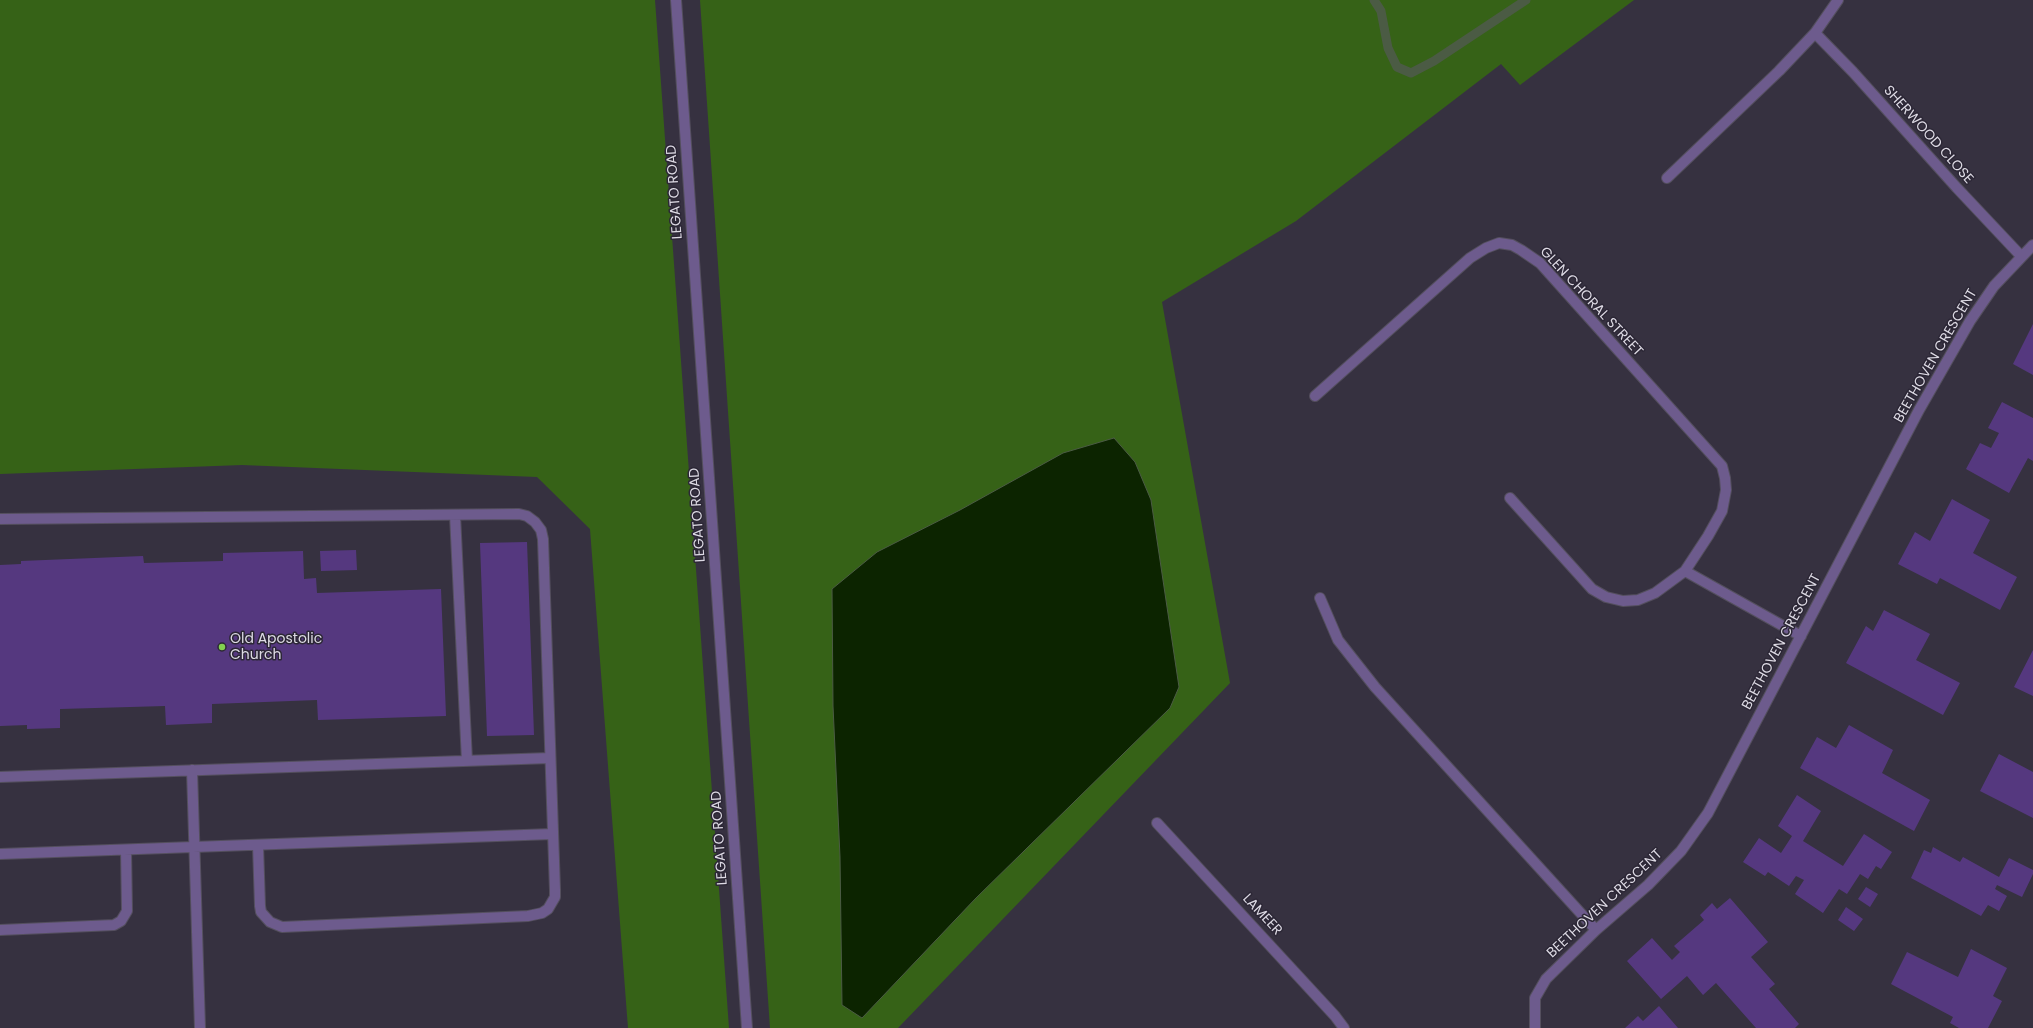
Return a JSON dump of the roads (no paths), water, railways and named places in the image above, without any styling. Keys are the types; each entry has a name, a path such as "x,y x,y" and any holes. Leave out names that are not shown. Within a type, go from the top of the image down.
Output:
{"street":[{"name":"LEGATO ROAD","path":"676,0 747,1028"},
{"path":"1667,178 1779,71 1815,33 1838,0"},
{"name":"SHERWOOD CLOSE","path":"1815,33 1853,72 1957,188 2021,256"},
{"name":"GLEN CHORAL STREET","path":"1315,396 1470,258 1486,248 1499,243 1512,245 1540,263 1722,466 1726,478 1726,490 1722,511 1708,536 1685,570 1655,593 1638,600 1623,601 1606,597 1592,589 1510,498"},
{"name":"BEETHOVEN CRESCENT","path":"1535,1028 1535,998 1546,979 1596,930 1648,885 1681,851 1708,813 1919,410 1966,328 1994,286 2033,245"},
{"path":"0,519 518,514 527,516 535,522 541,530 543,539 555,897 548,909 535,916 282,927 270,922 262,912 260,906 258,845"},
{"path":"455,515 468,761"},
{"path":"1685,570 1801,636"},
{"path":"1320,598 1338,640 1375,687 1596,930"},
{"path":"0,777 550,758"},
{"path":"192,770 200,1028"},
{"name":"LAMEER","path":"1157,823 1335,1016 1344,1028"},
{"path":"0,854 552,834"},
{"path":"0,930 107,926 121,921 127,911 126,850"}],"waterway":[{"path":"1374,0 1381,11 1388,48 1397,67 1411,73 1434,61 1526,0"}],"place":[{"name":"Old Apostolic Church","path":"222,647"}]}
